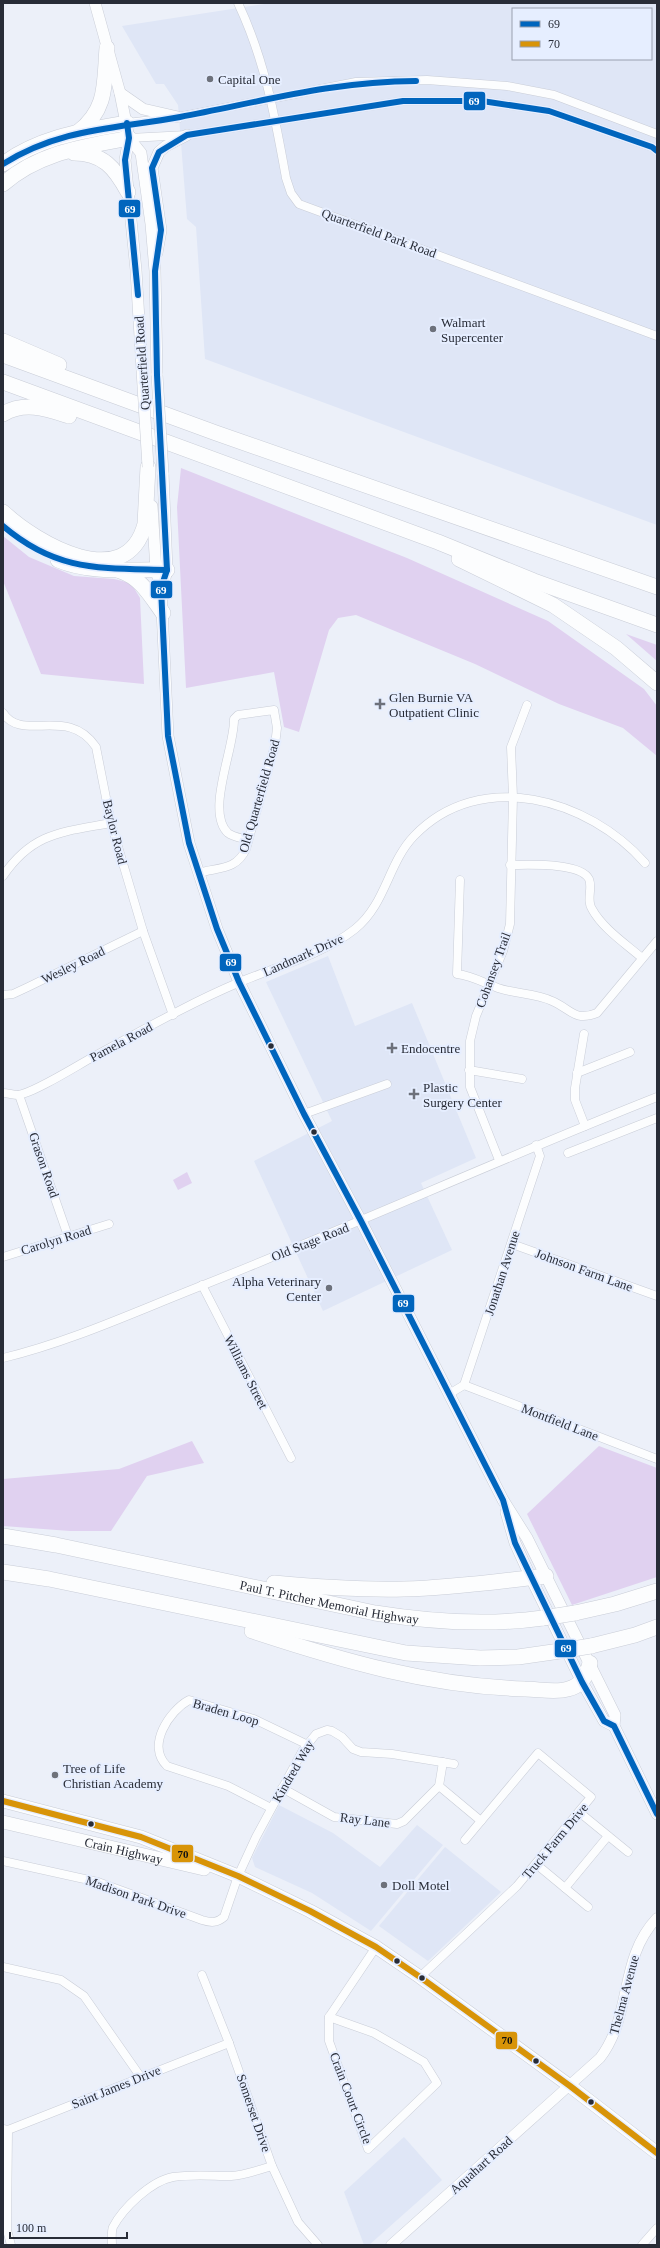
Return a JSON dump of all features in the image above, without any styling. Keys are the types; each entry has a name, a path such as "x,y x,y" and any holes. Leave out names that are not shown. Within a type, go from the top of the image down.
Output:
{"highway":[{"path":"77,132 91,122 100,105 107,48"},
{"path":"3,164 30,146 50,138 77,132 128,131"},
{"path":"3,184 31,164 55,153 128,131"},
{"path":"55,153 83,153 100,158 116,171 128,192"},
{"path":"3,341 216,433"},
{"path":"3,355 216,433 657,587"},
{"path":"3,382 208,456 438,542 534,581 657,626"},
{"path":"3,414 19,407 33,406 208,456"},
{"path":"114,565 136,546 146,524 148,467"},
{"path":"402,498 657,576"},
{"path":"3,512 27,532 63,551 101,560 114,565 136,578 163,613"},
{"path":"3,526 21,541 60,561 80,567 161,565"},
{"path":"438,542 464,563 553,605 616,648 657,683"},
{"name":"Paul T. Pitcher Memorial Highway","path":"3,1536 127,1559 361,1610 412,1619 486,1623 543,1618 615,1604 657,1591"},
{"path":"127,1559 263,1581 351,1589 430,1588 546,1576"},
{"path":"3,1572 49,1579 406,1654 480,1658 518,1657 591,1646 636,1635 657,1627"},
{"path":"174,1606 347,1662 420,1678 504,1688 566,1690 582,1682 590,1664"}],"main road":[{"name":"Quarterfield Road","path":"95,3 120,93 128,131 125,160 136,270 148,467 161,565"},
{"path":"120,93 143,108 178,117"},
{"name":"Quarterfield Road","path":"128,131 141,153 155,271 157,375 163,473 161,588 168,736 189,843 198,873 217,929 239,982 304,1114 362,1221 503,1500 527,1538 615,1715 614,1726 657,1814"},
{"path":"155,271 161,230 152,168 159,152 166,146 188,135"},
{"name":"Quarterfield Road","path":"503,1500 516,1543 530,1578 582,1682 604,1722 614,1726"},
{"name":"Crain Highway","path":"3,1801 141,1837 238,1876"},
{"name":"Crain Highway","path":"3,1822 154,1858 238,1876"},
{"path":"238,1876 310,1911 376,1947 420,1977 570,2086 657,2153"}],"street":[{"name":"Quarterfield Park Road","path":"238,3 249,27 272,98 286,178 291,193 299,204 657,336"},
{"path":"128,131 178,117 356,82 427,80 507,86 554,95 657,134"},
{"path":"128,131 188,135 275,120 403,101 482,101 550,111 649,146 657,151"},
{"name":"Cohansey Trail","path":"499,1160 470,1087 470,1041 476,1016 503,951 510,924 510,864 513,797 511,747 527,705"},
{"name":"Old Quarterfield Road","path":"198,873 233,866 243,856 248,840 275,745 277,728 274,710 238,715 234,719 233,739 219,793 222,820 225,829 231,835 248,840"},
{"name":"Baylor Road","path":"3,716 22,726 68,726 76,728 91,740 99,755 111,823 143,931 173,1015"},
{"name":"Landmark Drive","path":"239,982 330,945 358,927 384,892 396,865 414,837 436,819 470,803 513,797 524,797 586,816 634,850 645,863"},
{"path":"3,876 15,858 33,844 55,834 111,823"},
{"path":"510,864 574,868 585,873 590,881 590,908 605,925 642,958"},
{"path":"460,880 457,974 470,976 498,988 552,1000 572,1014 588,1016 597,1013 657,941"},
{"name":"Wesley Road","path":"3,995 12,994 28,987 143,931"},
{"name":"Pamela Road","path":"19,1095 48,1082 173,1015 239,982"},
{"path":"584,1034 577,1073 575,1100 585,1126"},
{"path":"577,1073 630,1052"},
{"path":"469,1070 522,1080"},
{"path":"304,1114 387,1084"},
{"path":"3,1093 19,1095"},
{"name":"Grason Road","path":"19,1095 68,1236"},
{"name":"Old Stage Road","path":"3,1358 38,1350 202,1285 362,1221 499,1160 657,1097"},
{"path":"568,1153 657,1118"},
{"name":"Jonathan Avenue","path":"464,1385 540,1156 536,1145"},
{"name":"Carolyn Road","path":"3,1257 109,1224"},
{"name":"Johnson Farm Lane","path":"512,1244 657,1296"},
{"name":"Williams Street","path":"202,1285 290,1458"},
{"path":"449,1394 464,1385"},
{"name":"Montfield Lane","path":"464,1385 657,1459"},
{"name":"Braden Loop","path":"271,1808 228,1786 167,1766 162,1760 159,1751 160,1740 170,1716 179,1706 189,1700 254,1719 306,1744"},
{"name":"Kindred Way","path":"238,1876 271,1808 306,1744 316,1734 327,1730 337,1733 356,1751 454,1764"},
{"name":"Truck Farm Drive","path":"420,1977 517,1886 591,1797 538,1753 465,1840"},
{"path":"443,1762 439,1786 481,1821"},
{"name":"Ray Lane","path":"282,1788 334,1817 397,1824 404,1822 439,1786"},
{"path":"579,1812 628,1852"},
{"path":"565,1888 608,1836"},
{"name":"Madison Park Drive","path":"3,1861 98,1882 212,1923 219,1921 224,1916 238,1876"},
{"path":"536,1864 588,1907"},
{"name":"Thelma Avenue","path":"570,2086 600,2058 610,2043 621,2015 634,1955 644,1934 657,1918"},
{"path":"329,2018 376,1947"},
{"path":"3,1967 61,1980 84,1996 140,2076"},
{"name":"Somerset Drive","path":"202,1975 229,2043 272,2166 298,2222 318,2245"},
{"name":"Crain Court Circle","path":"329,2018 374,2033 424,2062 437,2083 368,2149 329,2041 329,2018"},
{"name":"Saint James Drive","path":"5,2129 229,2043"},
{"name":"Aquahart Road","path":"391,2245 570,2086"},
{"path":"5,2129 7,2230 11,2245"},
{"path":"112,2245 113,2228 127,2208 140,2195 157,2184 172,2177 212,2174 232,2176 258,2171 272,2166"},
{"path":"642,2245 657,2228"}],"shaded area":[{"path":"271,3 657,3 657,525 205,359 196,227 187,219 178,105 164,84 156,84 122,26"},
{"path":"181,468 407,558 548,621 644,689 657,706 657,756 623,728 559,704 475,664 356,615 338,618 329,630 299,732 284,727 274,672 186,688 177,507"},
{"path":"3,536 29,557 74,576 114,579 131,583 140,598 144,684 41,674 3,581"},
{"path":"626,634 657,645 657,661"},
{"path":"328,956 355,1026 412,1003 476,1158 421,1183 452,1250 323,1311 254,1161 332,1121 266,982"},
{"path":"187,1172 192,1183 178,1190 173,1180"},
{"path":"192,1441 204,1463 147,1476 111,1531 70,1531 3,1526 3,1479 119,1469"},
{"path":"599,1446 657,1468 657,1577 572,1605 527,1514"},
{"path":"279,1805 333,1833 380,1867 417,1825 443,1845 371,1931 312,1893 255,1867 252,1858"},
{"path":"445,1847 501,1892 428,1961 379,1926"},
{"path":"404,2137 442,2180 369,2245 364,2245 344,2192"}],"transit line":[{"name":"69","path":"3,164 25,152 67,136 180,117 326,88 386,82 416,81"},
{"name":"69","path":"657,151 652,147 549,111 482,101 403,101 187,135 159,152 152,168 161,230 155,271 157,375 167,570 161,588 168,736 189,843 217,929 239,982 304,1114 361,1221 503,1500 515,1543 582,1682 604,1721 614,1726 657,1814"},
{"name":"69","path":"127,123 129,138 125,160 138,295"},
{"name":"69","path":"3,526 23,541 42,552 61,560 121,569 167,570"},
{"name":"70","path":"3,1801 141,1837 238,1876 310,1911 376,1947 420,1977 570,2086 657,2153"}],"place":[{"name":"Capital One","path":"210,79"},
{"name":"Walmart Supercenter","path":"433,329"},
{"name":"Glen Burnie VA Outpatient Clinic","path":"380,704"},
{"name":"Endocentre","path":"392,1048"},
{"name":"Plastic Surgery Center","path":"414,1094"},
{"name":"Alpha Veterinary Center","path":"329,1288"},
{"name":"Tree of Life Christian Academy","path":"55,1775"},
{"name":"Doll Motel","path":"384,1885"}]}
